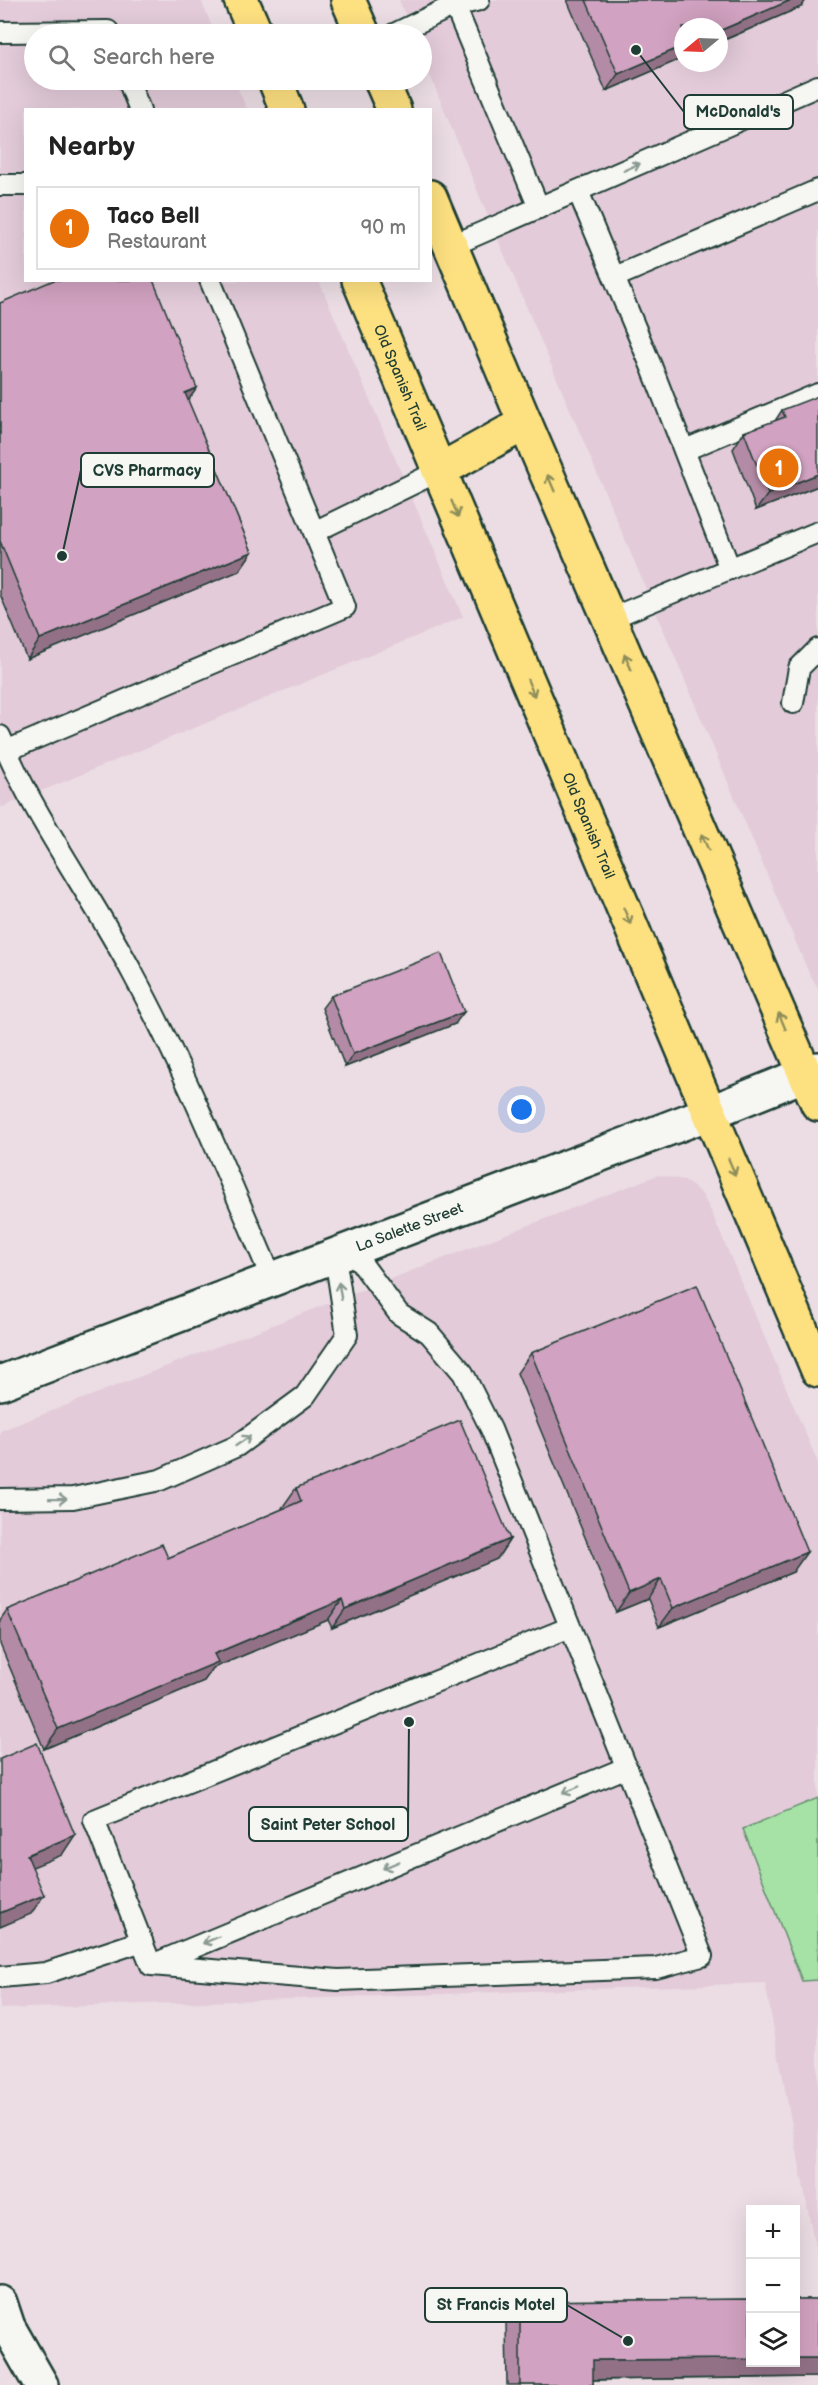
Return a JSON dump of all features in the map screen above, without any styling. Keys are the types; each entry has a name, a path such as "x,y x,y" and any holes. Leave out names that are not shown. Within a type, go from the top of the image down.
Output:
{"main road":[{"path":"241,0 252,24"},
{"path":"348,0 359,24"},
{"path":"279,90 286,108"},
{"path":"385,90 393,108"},
{"path":"432,202 609,619 814,1082"},
{"name":"Old Spanish Trail","path":"360,282 818,1370"},
{"path":"439,471 525,423"}],"street":[{"name":"La Salette Street","path":"0,1383 710,1113 814,1082"},
{"path":"0,2303 8,2327 41,2385"}],"lane":[{"path":"415,24 460,3 478,0"},
{"path":"460,3 539,208"},
{"path":"0,32 24,32"},
{"path":"451,246 818,86"},
{"path":"132,90 139,108"},
{"path":"0,185 24,185"},
{"path":"615,277 818,189"},
{"path":"578,191 685,450 730,569"},
{"path":"211,282 345,607 3,744 35,807 133,973 187,1082 272,1279"},
{"path":"685,450 818,394"},
{"path":"314,532 439,471"},
{"path":"609,619 818,532"},
{"path":"793,703 799,668 818,649"},
{"path":"0,1499 73,1498 160,1480 237,1446 305,1396 347,1335 343,1252"},
{"path":"151,1965 338,1980 656,1968 702,1956 568,1628 490,1429 463,1373 429,1333 399,1314 343,1252"},
{"path":"151,1965 94,1820 568,1628"},
{"path":"151,1965 625,1768"},
{"path":"0,1977 46,1973 142,1941"}],"shaded area":[{"path":"0,0 201,0 211,24 24,24 24,90 238,90 247,108 24,108 24,282 319,282 463,617 0,808"},
{"path":"399,0 818,0 818,988 808,971 432,80 432,24 409,24"},
{"path":"658,1175 684,1180 701,1193 711,1211 818,1463 818,2263 765,1983 0,2009 0,1431"}],"green space":[{"path":"818,1798 818,1980 802,1981 743,1829"}],"building":[{"path":"586,0 791,0 728,27 728,18 674,18 674,50 618,74"},
{"path":"49,282 154,282 197,388 185,393 252,552 40,639 0,541 0,303"},
{"path":"818,396 818,474 768,494 744,432 785,417 782,410"},
{"path":"441,953 464,1012 353,1054 331,996"},
{"path":"697,1285 807,1552 673,1608 661,1579 629,1593 531,1353"},
{"path":"460,1420 510,1539 345,1609 342,1600 214,1654 218,1662 58,1729 7,1610 162,1544 168,1558 301,1501 296,1488"},
{"path":"37,1743 75,1835 27,1855 44,1895 0,1913 0,1759"},
{"path":"746,2299 746,2359 593,2360 593,2385 520,2385 520,2301"},
{"path":"800,2299 818,2299 818,2358 800,2358"}],"place":[{"name":"McDonald's","path":"636,50"},
{"name":"Taco Bell","path":"779,468"},
{"name":"CVS Pharmacy","path":"62,556"},
{"name":"Saint Peter School","path":"409,1722"},
{"name":"St Francis Motel","path":"628,2341"}]}
